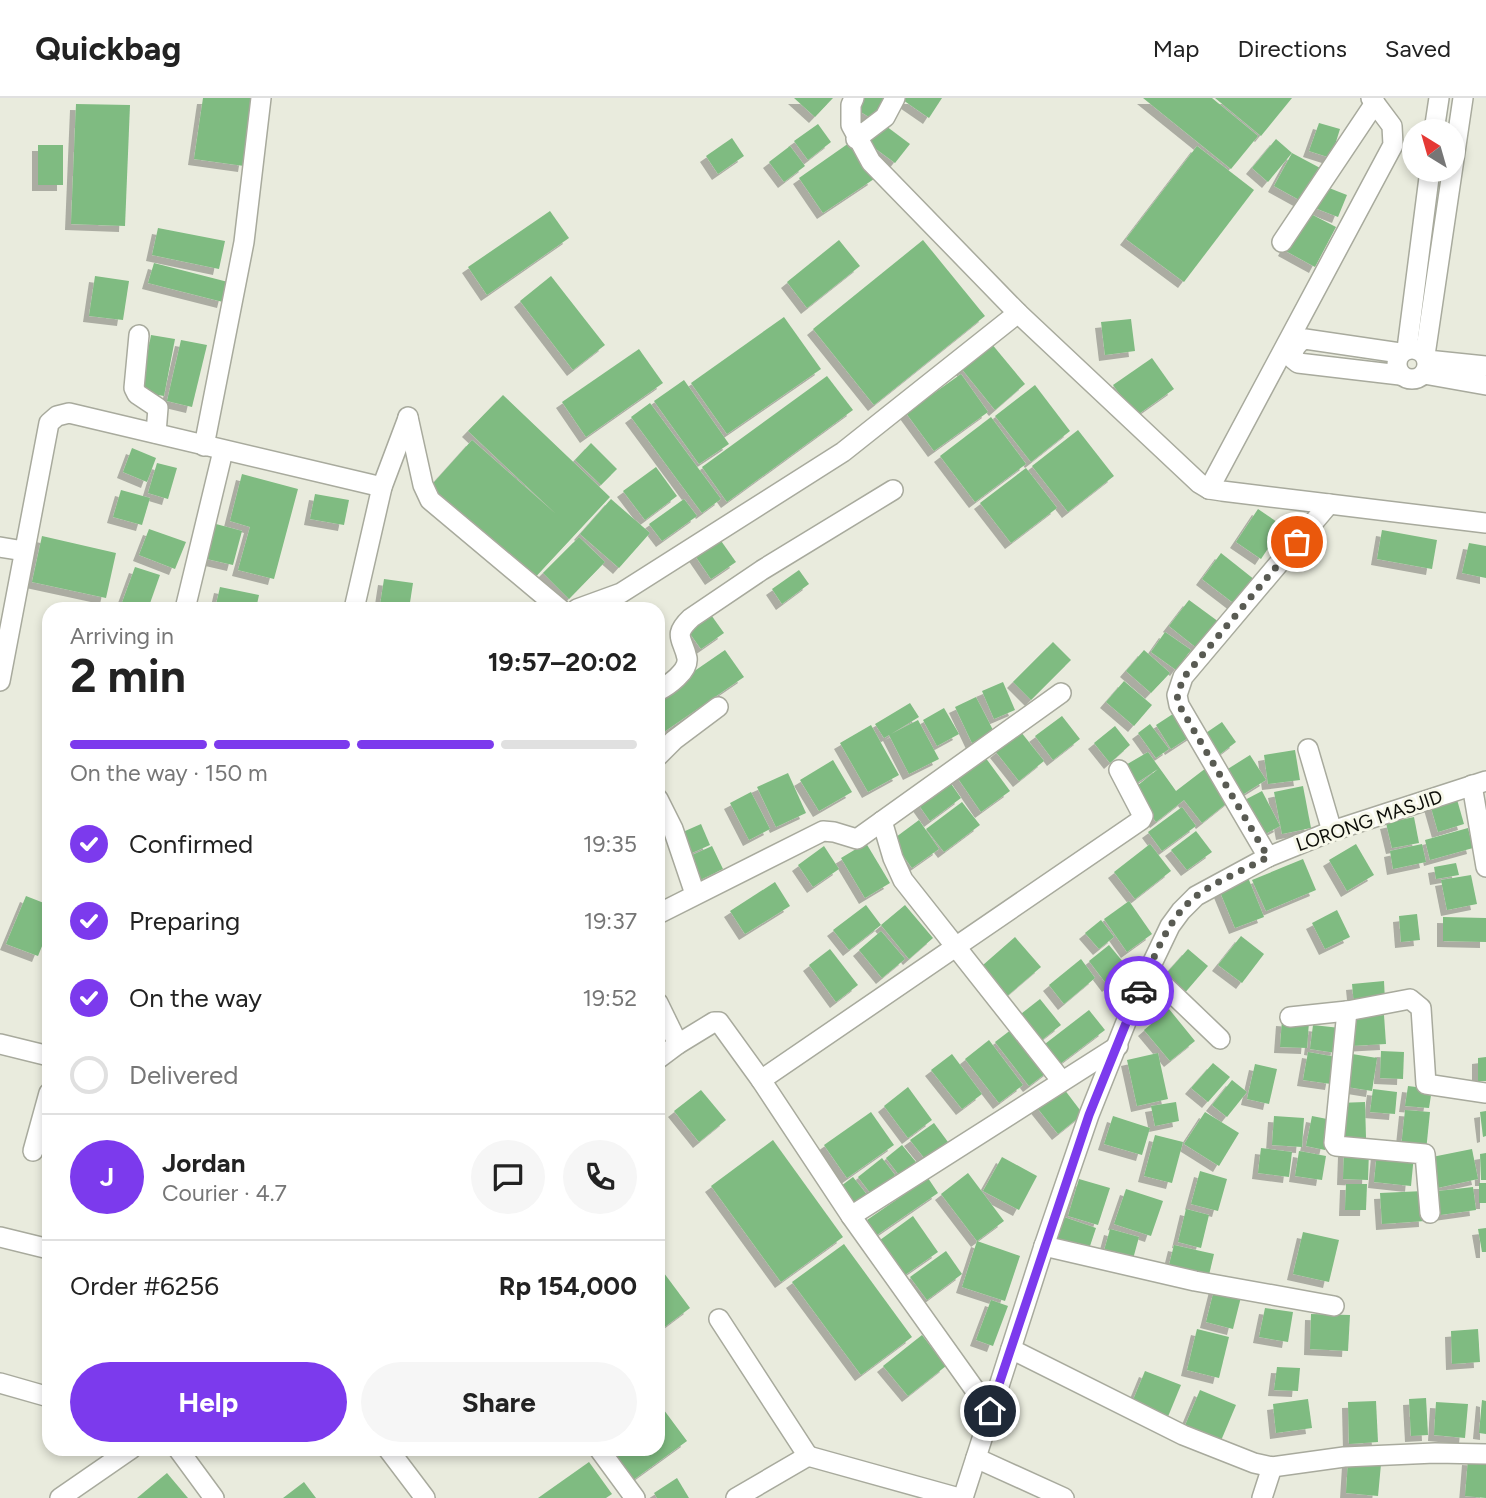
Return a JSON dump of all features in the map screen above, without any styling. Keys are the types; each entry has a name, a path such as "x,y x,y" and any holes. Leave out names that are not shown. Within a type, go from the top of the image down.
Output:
{"street":[{"path":"186,602 214,449 244,242 261,98"},
{"path":"854,98 850,125 871,162 1018,313 1190,476 1209,489 1486,523"},
{"path":"856,139 885,117 895,98"},
{"path":"1435,119 1438,98"},
{"path":"1417,358 1463,98"},
{"path":"1209,489 1393,145 1392,126 1373,101 1282,242"},
{"path":"1429,182 1417,358 1417,379 1408,380 1400,375 1298,363 1293,359 1296,345 1305,339 1417,358 1486,366"},
{"path":"597,602 621,593 844,452 1018,313"},
{"path":"139,335 134,388 137,394 158,408 156,433"},
{"path":"1417,358 1486,385"},
{"path":"0,681 49,423 57,415 69,412 214,449 382,487"},
{"path":"356,602 382,487 408,417 423,485 430,500 552,602"},
{"path":"665,687 685,667 687,660 679,638 680,628 691,618 762,570 892,490"},
{"path":"1268,857 1194,734 1179,705 1177,695 1184,677 1329,504"},
{"path":"0,547 24,551"},
{"path":"665,910 695,894 718,886 823,831 857,839 1061,692"},
{"path":"665,749 718,707"},
{"path":"1308,749 1332,831"},
{"path":"761,1080 1141,820 1143,816 1119,770"},
{"path":"1479,783 1486,867"},
{"name":"LORONG MASJID","path":"961,1498 1089,1115 1136,997 1170,926 1196,896 1268,857 1332,831 1479,783"},
{"path":"665,813 695,894"},
{"path":"882,821 893,858 904,880 1061,1080"},
{"path":"1148,971 1220,1039"},
{"path":"1290,1017 1347,1011 1410,999 1421,1008 1424,1083 1428,1086 1486,1093"},
{"path":"1347,1011 1334,1143 1336,1146 1425,1154 1430,1213"},
{"path":"665,1017 678,1044"},
{"path":"665,1054 714,1022 719,1022 851,1216 990,1411"},
{"path":"0,1044 42,1054"},
{"path":"851,1216 1118,1046"},
{"path":"33,1151 42,1118"},
{"path":"0,1237 42,1247"},
{"path":"1044,1246 1195,1281 1334,1307"},
{"path":"719,1319 808,1456 961,1498"},
{"path":"1011,1349 1183,1435 1254,1463 1272,1467 1343,1457 1486,1454"},
{"path":"0,1383 42,1395"},
{"path":"60,1498 121,1456"},
{"path":"183,1456 214,1498"},
{"path":"393,1456 425,1498"},
{"path":"604,1456 635,1498"},
{"path":"736,1498 808,1456"},
{"path":"976,1458 1064,1498"},
{"path":"1262,1498 1272,1467"}],"building":[{"path":"203,98 255,98 244,166 194,159"},
{"path":"794,98 833,98 815,117"},
{"path":"859,98 892,98 877,122 853,107"},
{"path":"900,98 942,98 929,118"},
{"path":"1143,98 1212,98 1258,136 1231,169"},
{"path":"1215,98 1292,98 1261,136"},
{"path":"76,104 130,105 125,226 71,224"},
{"path":"882,123 910,144 895,163 868,143"},
{"path":"1319,123 1340,129 1331,158 1309,151"},
{"path":"818,124 831,142 808,160 794,141"},
{"path":"732,138 744,156 718,174 706,156"},
{"path":"1276,139 1292,153 1268,182 1252,168"},
{"path":"849,143 874,179 823,213 799,178"},
{"path":"38,145 63,145 63,185 38,185"},
{"path":"790,146 805,166 784,182 769,162"},
{"path":"1197,146 1254,190 1184,282 1126,239"},
{"path":"1292,153 1322,169 1303,202 1274,186"},
{"path":"1324,186 1347,195 1338,217 1315,208"},
{"path":"550,211 569,238 487,295 468,267"},
{"path":"1305,211 1336,227 1315,267 1284,250"},
{"path":"158,228 225,241 219,269 152,255"},
{"path":"839,240 860,266 807,308 787,282"},
{"path":"923,240 985,316 874,405 813,329"},
{"path":"154,263 228,282 223,302 148,283"},
{"path":"95,276 129,281 123,320 89,316"},
{"path":"551,276 605,345 573,370 520,301"},
{"path":"784,317 821,369 727,434 691,383"},
{"path":"1131,319 1135,351 1105,355 1101,322"},
{"path":"151,335 175,339 164,396 140,392"},
{"path":"181,340 207,345 192,407 167,401"},
{"path":"991,343 1025,384 995,410 961,368"},
{"path":"639,349 663,383 586,437 562,402"},
{"path":"1152,358 1174,389 1136,416 1113,385"},
{"path":"961,374 988,412 934,451 906,413"},
{"path":"827,376 853,410 727,502 702,467"},
{"path":"684,380 729,444 699,464 654,401"},
{"path":"1035,385 1070,431 1031,462 995,416"},
{"path":"503,395 610,497 530,583 427,490 472,440 556,514 468,431"},
{"path":"650,403 721,499 702,513 631,417"},
{"path":"991,417 1026,464 975,502 940,456"},
{"path":"1078,430 1114,476 1068,512 1032,466"},
{"path":"591,443 617,469 601,485 575,460"},
{"path":"132,448 156,458 147,482 123,472"},
{"path":"157,463 177,468 168,499 148,493"},
{"path":"656,467 677,496 645,520 623,491"},
{"path":"1026,468 1057,508 1011,543 980,503"},
{"path":"242,474 298,489 274,579 238,570 250,527 230,521"},
{"path":"121,490 150,498 142,525 113,517"},
{"path":"315,494 349,500 344,525 310,519"},
{"path":"611,499 650,533 619,568 580,534"},
{"path":"684,499 697,516 662,541 649,524"},
{"path":"1258,509 1283,526 1261,559 1236,542"},
{"path":"216,524 242,531 233,565 207,559"},
{"path":"149,529 186,542 175,569 139,555"},
{"path":"1382,530 1437,540 1432,569 1377,559"},
{"path":"42,536 116,553 106,598 32,582"},
{"path":"579,537 605,562 569,599 543,573"},
{"path":"719,538 736,562 711,579 694,554"},
{"path":"1469,543 1486,546 1486,578 1462,573"},
{"path":"1221,553 1255,580 1236,605 1202,579"},
{"path":"135,567 160,575 150,602 122,602"},
{"path":"799,570 809,584 782,604 772,589"},
{"path":"384,579 413,583 410,602 380,602"},
{"path":"220,587 259,595 258,602 217,602"},
{"path":"1189,600 1219,622 1198,649 1169,626"},
{"path":"709,612 724,633 701,649 686,628"},
{"path":"1165,632 1191,650 1176,670 1151,652"},
{"path":"1053,642 1071,660 1031,700 1013,682"},
{"path":"725,650 744,677 665,731 665,691"},
{"path":"1144,650 1170,673 1151,693 1126,671"},
{"path":"1124,681 1152,705 1134,726 1106,702"},
{"path":"1003,682 1015,710 994,719 982,691"},
{"path":"976,697 994,732 972,743 955,707"},
{"path":"910,703 919,717 891,734 918,720 939,759 909,774 889,735 884,738 875,724"},
{"path":"944,708 959,734 937,746 923,720"},
{"path":"1179,710 1194,734 1171,749 1156,725"},
{"path":"1062,716 1080,739 1053,760 1035,736"},
{"path":"1222,722 1236,742 1215,758 1200,737"},
{"path":"1150,724 1169,749 1156,758 1138,733"},
{"path":"871,725 899,775 868,792 840,743"},
{"path":"1115,726 1130,745 1110,763 1094,743"},
{"path":"1021,732 1044,761 1019,781 996,752"},
{"path":"1295,750 1300,780 1268,784 1264,755"},
{"path":"1148,752 1176,791 1206,768 1232,799 1202,823 1184,800 1156,822 1132,790 1158,769 1135,784 1124,766"},
{"path":"1250,755 1266,780 1239,797 1223,772"},
{"path":"985,757 1010,791 981,812 957,777"},
{"path":"833,760 852,792 819,811 800,780"},
{"path":"788,773 806,813 776,827 757,787"},
{"path":"947,778 961,798 930,821 916,801"},
{"path":"1303,786 1311,828 1282,834 1274,792"},
{"path":"1262,791 1280,826 1258,838 1239,803"},
{"path":"751,792 770,829 749,840 730,803"},
{"path":"1456,796 1464,824 1438,832 1430,804"},
{"path":"962,802 980,825 944,852 926,829"},
{"path":"1182,807 1196,826 1162,851 1148,832"},
{"path":"1414,817 1419,843 1392,848 1386,823"},
{"path":"919,820 939,849 912,868 892,840"},
{"path":"701,824 710,845 685,856 676,835"},
{"path":"1468,828 1473,848 1430,860 1425,840"},
{"path":"1196,831 1212,852 1187,870 1171,850"},
{"path":"866,843 890,883 865,898 841,858"},
{"path":"1150,844 1171,871 1135,899 1114,872"},
{"path":"1356,844 1374,875 1347,891 1329,860"},
{"path":"1422,844 1426,862 1393,869 1390,851"},
{"path":"712,846 723,869 700,880 690,856"},
{"path":"824,846 839,869 813,887 798,865"},
{"path":"1303,859 1316,890 1266,911 1252,880"},
{"path":"1456,863 1459,875 1436,879 1434,867"},
{"path":"1247,875 1264,917 1235,928 1218,887"},
{"path":"1471,875 1477,904 1447,910 1441,880"},
{"path":"775,882 790,906 745,934 730,911"},
{"path":"26,896 42,902 42,946 38,956 6,944"},
{"path":"1129,901 1152,934 1127,952 1104,919"},
{"path":"866,905 881,925 849,950 833,930"},
{"path":"905,905 933,938 909,959 881,925"},
{"path":"1337,910 1350,937 1325,949 1312,923"},
{"path":"1417,914 1420,940 1401,942 1399,916"},
{"path":"1443,917 1486,918 1486,942 1443,941"},
{"path":"1101,920 1114,937 1099,949 1085,933"},
{"path":"881,931 905,959 882,978 859,950"},
{"path":"1241,936 1264,954 1242,983 1218,965"},
{"path":"1015,937 1041,967 1000,1002 975,972"},
{"path":"1109,945 1129,969 1108,986 1089,961"},
{"path":"830,949 858,985 836,1002 809,965"},
{"path":"1188,949 1208,966 1183,995 1163,977"},
{"path":"1081,959 1095,978 1064,1004 1049,985"},
{"path":"1384,981 1385,1001 1354,1004 1352,984"},
{"path":"1040,999 1061,1025 1038,1043 1017,1017"},
{"path":"1169,1009 1195,1041 1170,1061 1144,1030"},
{"path":"1089,1010 1105,1030 1056,1067 1041,1047"},
{"path":"1384,1015 1386,1044 1350,1046 1348,1017"},
{"path":"1282,1020 1309,1022 1307,1048 1280,1047"},
{"path":"1313,1025 1340,1028 1336,1053 1310,1049"},
{"path":"1016,1026 1050,1070 1029,1086 995,1042"},
{"path":"989,1040 1023,1085 999,1103 965,1059"},
{"path":"1381,1051 1404,1052 1403,1079 1380,1078"},
{"path":"1308,1052 1336,1057 1331,1084 1303,1080"},
{"path":"1158,1053 1168,1099 1137,1106 1127,1060"},
{"path":"1346,1053 1377,1058 1372,1091 1341,1086"},
{"path":"952,1054 982,1094 962,1109 931,1070"},
{"path":"1486,1057 1486,1081 1478,1081 1478,1058"},
{"path":"1213,1063 1230,1077 1208,1102 1191,1088"},
{"path":"1255,1064 1277,1069 1269,1104 1247,1099"},
{"path":"1232,1080 1247,1092 1227,1117 1212,1105"},
{"path":"1061,1085 1083,1114 1058,1134 1035,1105"},
{"path":"1408,1086 1432,1089 1429,1108 1405,1106"},
{"path":"908,1087 932,1120 908,1138 884,1106"},
{"path":"1373,1089 1397,1092 1395,1114 1370,1112"},
{"path":"701,1090 726,1120 699,1142 674,1111"},
{"path":"1176,1102 1179,1121 1155,1126 1151,1106"},
{"path":"1365,1102 1366,1138 1339,1139 1338,1103"},
{"path":"1405,1110 1430,1112 1426,1151 1401,1148"},
{"path":"1486,1111 1486,1136 1483,1137 1480,1112"},
{"path":"871,1112 894,1145 847,1178 824,1145"},
{"path":"1205,1112 1239,1133 1219,1166 1184,1144"},
{"path":"1113,1116 1150,1128 1142,1155 1104,1144"},
{"path":"1274,1116 1304,1118 1302,1147 1272,1145"},
{"path":"1312,1116 1332,1120 1325,1150 1306,1146"},
{"path":"934,1123 948,1142 925,1159 910,1140"},
{"path":"1155,1135 1183,1142 1172,1183 1144,1176"},
{"path":"773,1140 843,1237 781,1282 711,1186"},
{"path":"902,1145 916,1162 899,1175 886,1158"},
{"path":"1261,1148 1292,1152 1289,1177 1258,1173"},
{"path":"1472,1149 1478,1179 1433,1189 1427,1158"},
{"path":"1299,1151 1326,1156 1322,1180 1295,1176"},
{"path":"1344,1151 1369,1151 1368,1180 1343,1179"},
{"path":"1377,1152 1414,1155 1411,1186 1374,1182"},
{"path":"1486,1153 1486,1180 1481,1180 1480,1154"},
{"path":"1002,1157 1037,1176 1019,1210 983,1191"},
{"path":"882,1158 895,1175 871,1194 858,1177"},
{"path":"1200,1171 1227,1179 1218,1211 1191,1204"},
{"path":"968,1173 1004,1221 977,1241 941,1194"},
{"path":"853,1177 868,1196 852,1208 837,1189"},
{"path":"928,1178 938,1193 877,1235 867,1220"},
{"path":"1079,1179 1110,1188 1098,1225 1068,1216"},
{"path":"1479,1183 1486,1183 1486,1203 1479,1203"},
{"path":"1346,1184 1367,1184 1366,1210 1345,1210"},
{"path":"1473,1187 1476,1210 1433,1216 1430,1192"},
{"path":"1126,1189 1163,1201 1151,1236 1114,1224"},
{"path":"1424,1191 1425,1221 1382,1224 1380,1193"},
{"path":"1186,1209 1209,1215 1201,1248 1178,1242"},
{"path":"913,1216 938,1252 905,1275 880,1240"},
{"path":"1061,1216 1096,1228 1088,1252 1052,1239"},
{"path":"1486,1228 1486,1252 1482,1252 1478,1229"},
{"path":"1110,1229 1139,1237 1133,1259 1104,1251"},
{"path":"1303,1232 1339,1240 1329,1282 1293,1274"},
{"path":"977,1241 1020,1256 1005,1301 962,1287"},
{"path":"844,1244 912,1337 861,1375 792,1282"},
{"path":"1174,1245 1214,1254 1209,1275 1169,1265"},
{"path":"946,1251 962,1274 927,1300 910,1277"},
{"path":"665,1274 690,1308 665,1327"},
{"path":"1215,1286 1242,1293 1233,1329 1206,1322"},
{"path":"991,1300 1008,1306 993,1346 976,1340"},
{"path":"1265,1308 1293,1312 1288,1342 1259,1337"},
{"path":"1311,1314 1350,1315 1348,1351 1310,1349"},
{"path":"1197,1329 1229,1337 1219,1378 1187,1370"},
{"path":"1478,1329 1480,1362 1452,1364 1451,1331"},
{"path":"922,1335 946,1366 908,1396 883,1366"},
{"path":"1277,1367 1300,1368 1298,1391 1274,1390"},
{"path":"1145,1371 1181,1385 1167,1419 1131,1405"},
{"path":"1200,1390 1236,1405 1220,1443 1184,1428"},
{"path":"1426,1398 1428,1435 1411,1436 1409,1399"},
{"path":"1308,1399 1312,1428 1276,1433 1273,1404"},
{"path":"1482,1400 1486,1401 1486,1434 1479,1433"},
{"path":"1376,1401 1378,1442 1349,1444 1348,1402"},
{"path":"1436,1402 1468,1404 1465,1438 1434,1435"},
{"path":"665,1411 687,1441 629,1483 609,1456 665,1456"},
{"path":"1468,1459 1486,1460 1486,1498 1465,1496"},
{"path":"1348,1461 1381,1464 1378,1496 1346,1493"},
{"path":"589,1462 612,1494 606,1498 538,1498"},
{"path":"167,1473 188,1498 137,1498"},
{"path":"677,1478 689,1498 657,1498 654,1493"},
{"path":"304,1482 316,1498 283,1498"}],"way so far":[{"path":"1139,991 1170,926 1181,911 1196,896 1268,857 1194,734 1179,705 1177,695 1184,677 1297,542"}],"route":[{"path":"990,1411 1089,1115 1139,991"}]}
